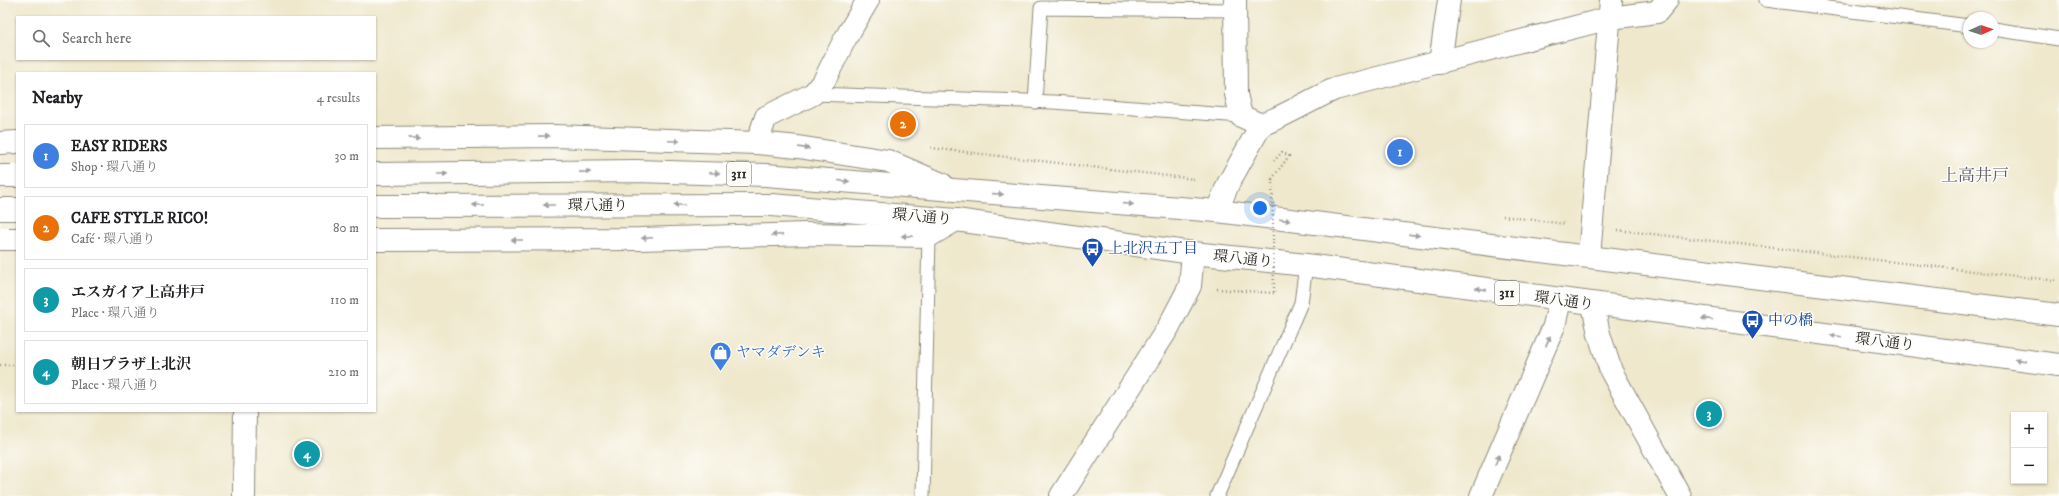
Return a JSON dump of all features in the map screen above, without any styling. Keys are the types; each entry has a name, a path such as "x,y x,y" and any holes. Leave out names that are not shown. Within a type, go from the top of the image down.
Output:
{"main road":[{"path":"757,144 766,118 813,94 825,79 844,41 868,0"},
{"path":"1440,62 1449,0"},
{"path":"1217,211 1228,184 1261,125 1279,118 1335,89 1440,62 1610,9 1657,12 1667,0"},
{"path":"1235,5 1236,94 1241,116 1261,125"},
{"path":"1589,256 1610,9"},
{"path":"376,138 554,136 798,147 888,161 960,191"},
{"path":"0,142 16,142"},
{"name":"環八通り","path":"376,174 518,174 636,171 766,174 1217,211 2059,315"},
{"path":"0,176 16,176"},
{"name":"環八通り","path":"376,206 771,204 956,220 1193,253 1306,266 2059,365"},
{"path":"0,209 16,209"},
{"path":"376,240 640,239 806,234 929,236 956,220"},
{"path":"0,239 16,239"},
{"path":"1061,496 1168,328 1190,286 1193,253"},
{"path":"1481,496 1554,326 1560,300"},
{"path":"1593,304 1599,334 1610,371 1680,496"},
{"path":"244,496 245,412"}],"lane":[{"path":"1766,0 1963,25"},
{"path":"1035,102 1041,8 1235,5"},
{"path":"1999,30 2059,39"},
{"path":"813,94 1035,102 1241,116"},
{"path":"923,496 929,236"},
{"path":"1217,496 1301,303 1306,266"}],"path":[{"path":"1216,289 1274,293 1272,179 1289,156 1282,152 1272,164"},
{"path":"0,365 16,364"}],"place":[{"name":"CAFE STYLE RICO!","path":"903,124"},
{"name":"EASY RIDERS","path":"1400,152"},
{"name":"上北沢五丁目","path":"1092,268"},
{"name":"中の橋","path":"1753,340"},
{"name":"ヤマダデンキ","path":"721,372"},
{"name":"エスガイア上高井戸","path":"1709,414"},
{"name":"朝日プラザ上北沢","path":"307,454"}],"district":[{"name":"上高井戸","path":"1975,176"}]}
